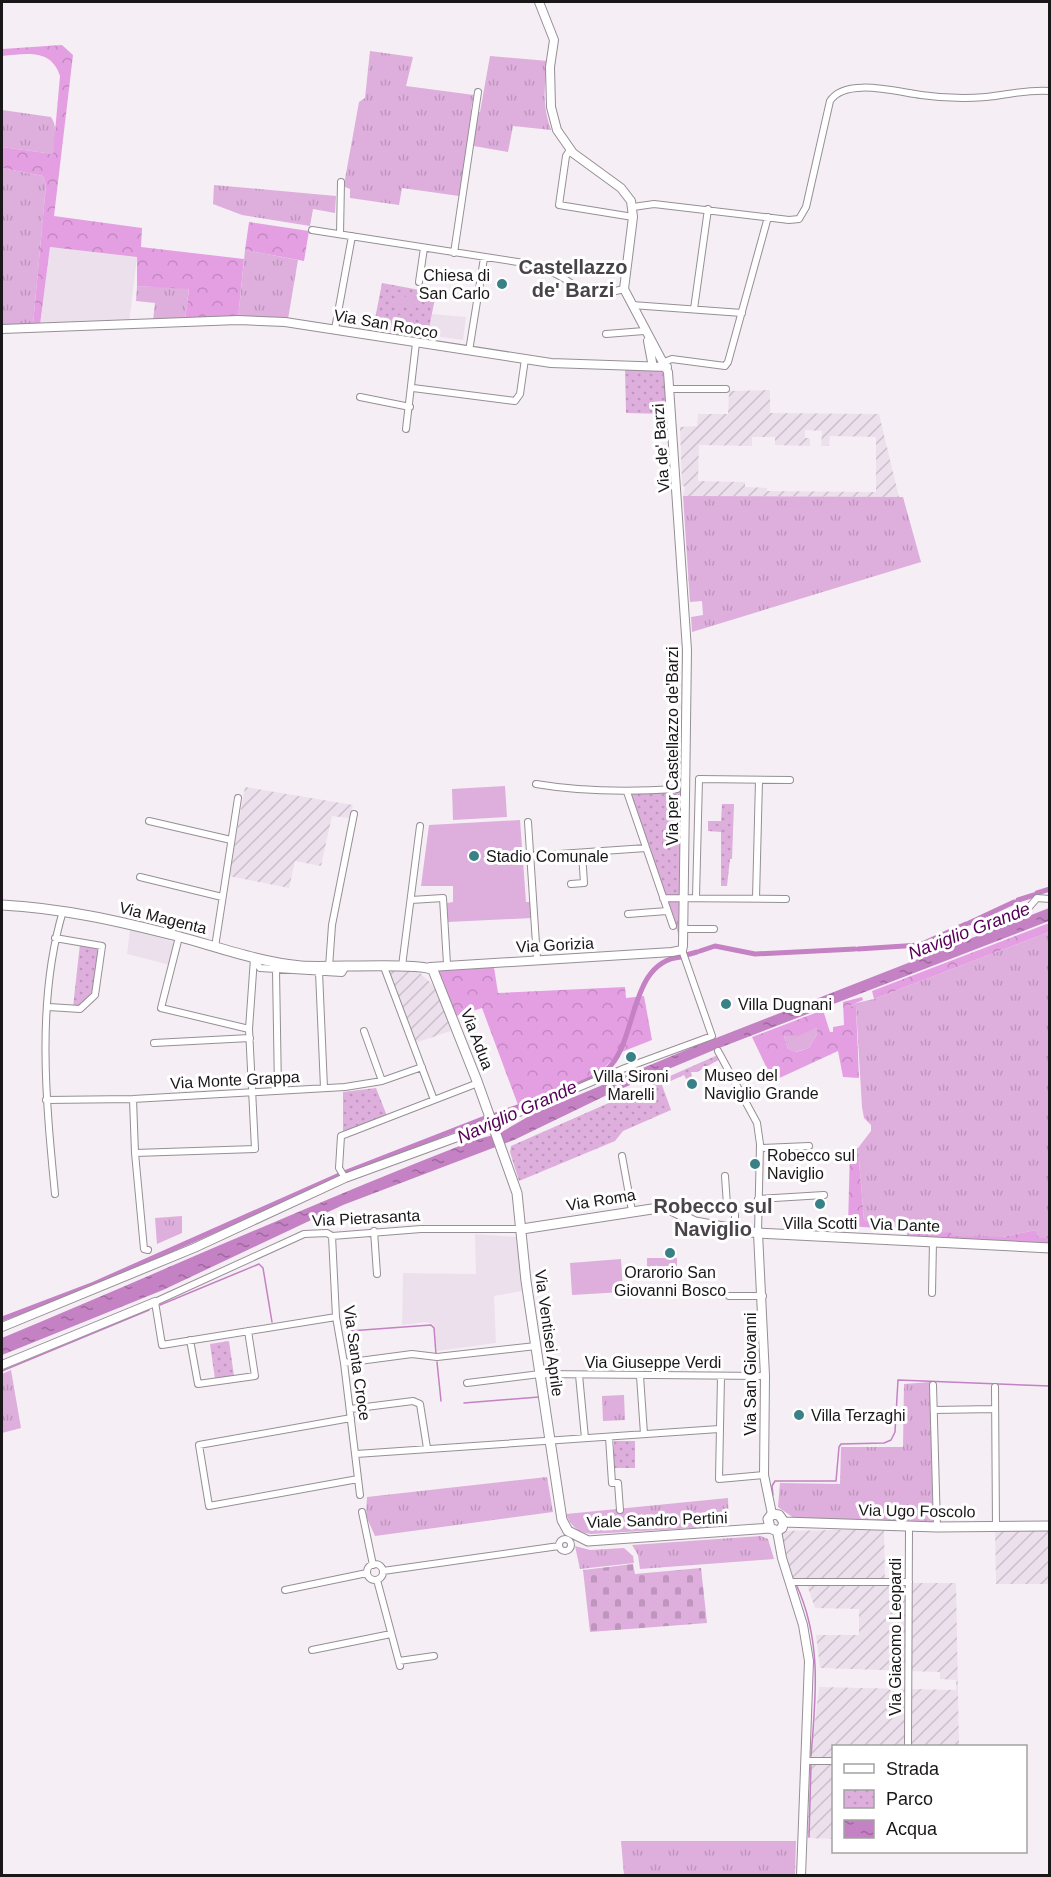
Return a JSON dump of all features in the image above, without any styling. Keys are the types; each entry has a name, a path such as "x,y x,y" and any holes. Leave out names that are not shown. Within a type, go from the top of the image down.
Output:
{"main road":[{"name":"Via Magenta","path":"2,906 63,911 178,937 254,958 329,968 430,967"},
{"name":"Via Adua","path":"430,967 436,973 478,1083 517,1193 520,1211"},
{"name":"Via Roma","path":"522,1229 669,1207"},
{"name":"Via Dante","path":"669,1207 695,1222 758,1233 1050,1248"},
{"path":"520,1211 527,1221 537,1225"},
{"path":"520,1211 522,1229"},
{"name":"Via Ventisei Aprile","path":"522,1229 526,1281 549,1441"},
{"name":"Viale Sandro Pertini","path":"549,1441 562,1520 569,1536 588,1541 774,1529"},
{"path":"772,1514 779,1515 784,1522 782,1528 774,1529 768,1519 772,1514"},
{"name":"Via Ugo Foscolo","path":"784,1522 909,1527 1050,1526"}],"street":[{"path":"539,2 554,40 550,67 551,106 557,130 570,150 627,193 633,207 633,217 624,289 644,331 664,361 672,359 725,366 768,217"},
{"path":"633,207 646,204 795,221 802,216 828,109 839,91 865,88 953,98 986,97 1028,90 1050,91"},
{"path":"454,253 478,92"},
{"path":"570,150 566,156 559,205 633,217"},
{"path":"340,234 341,182"},
{"path":"694,309 708,210"},
{"path":"312,230 542,269 591,295 624,289"},
{"path":"335,328 352,236"},
{"path":"419,282 424,248"},
{"path":"469,351 484,258"},
{"path":"632,305 742,313"},
{"name":"Via San Rocco","path":"4,328 243,320 335,328 416,343 551,363 648,364 664,361"},
{"path":"606,334 644,331"},
{"path":"644,331 648,364"},
{"path":"406,429 413,388 416,343"},
{"path":"413,388 515,400 520,394 525,359"},
{"name":"Via de' Barzi","path":"664,361 670,389 681,541"},
{"path":"670,389 726,389"},
{"path":"360,397 410,407"},
{"name":"Via per Castellazzo de'Barzi","path":"681,541 687,650 685,897 682,950"},
{"path":"696,897 699,779 790,780"},
{"path":"756,898 759,780"},
{"path":"536,784 567,789 627,792 677,789"},
{"path":"627,792 673,926"},
{"path":"215,947 238,798"},
{"path":"329,968 332,925 354,814"},
{"path":"148,820 231,840"},
{"path":"528,822 537,959"},
{"path":"402,966 420,826"},
{"path":"530,856 646,848"},
{"path":"571,884 584,883 582,853"},
{"path":"140,878 222,897"},
{"path":"1024,914 1036,895 1050,898"},
{"path":"411,900 444,898 447,964"},
{"path":"663,898 786,898"},
{"path":"55,1194 46,1100 49,1007 55,938 63,911"},
{"path":"628,914 667,911"},
{"path":"684,929 714,929"},
{"path":"178,937 161,1008 249,1029"},
{"path":"49,1007 80,1009 95,995 102,946 55,938"},
{"path":"2,1327 194,1248 343,1175 494,1127 625,1068 712,1036 682,950"},
{"name":"Via Gorizia","path":"430,967 447,964 682,950"},
{"path":"253,973 260,968 254,958"},
{"path":"135,1153 255,1149 249,1029 254,958"},
{"path":"384,967 434,1100"},
{"name":"Via Magenta","path":"260,968 342,973 345,968"},
{"path":"276,970 278,1090"},
{"path":"319,972 324,1088"},
{"path":"364,1031 381,1081"},
{"path":"154,1043 250,1038"},
{"path":"718,1051 757,1123 760,1148 758,1233"},
{"name":"Via Monte Grappa","path":"46,1100 133,1099 324,1088 381,1081 422,1067"},
{"path":"343,1175 339,1168 341,1136 478,1083"},
{"path":"133,1099 135,1153 144,1249 148,1250"},
{"path":"760,1148 809,1146"},
{"path":"622,1156 632,1211"},
{"path":"725,1176 727,1205"},
{"path":"758,1199 824,1195"},
{"path":"678,1213 682,1206 735,1205 735,1228"},
{"path":"506,1229 519,1234 523,1240"},
{"name":"Via Pietrasanta","path":"155,1302 298,1236 327,1233 332,1236 374,1231 522,1229"},
{"path":"374,1231 377,1274"},
{"name":"Via San Giovanni","path":"758,1233 763,1296 765,1376 764,1475 772,1514"},
{"name":"Via Santa Croce","path":"332,1236 336,1317 351,1409 360,1495"},
{"path":"932,1293 933,1241"},
{"path":"729,1296 763,1296"},
{"path":"2,1365 155,1302 162,1345 336,1317"},
{"path":"190,1340 198,1384 255,1376 249,1331"},
{"path":"344,1363 412,1354 437,1357 536,1346"},
{"name":"Via Giuseppe Verdi","path":"467,1383 540,1374 765,1376"},
{"path":"579,1375 585,1438"},
{"path":"640,1376 644,1434"},
{"path":"721,1376 719,1479 764,1475"},
{"path":"933,1385 937,1527"},
{"path":"995,1387 996,1527"},
{"path":"351,1409 413,1401 420,1404 428,1448"},
{"path":"934,1410 995,1409"},
{"path":"351,1418 199,1445 209,1506 358,1479"},
{"path":"356,1454 719,1430"},
{"path":"609,1437 612,1483 618,1483 620,1510"},
{"path":"285,1590 367,1574 373,1565 362,1512"},
{"name":"Via Giacomo Leopardi","path":"908,1745 909,1527"},
{"path":"774,1529 803,1625 809,1661 801,1875"},
{"path":"382,1571 559,1546 563,1551 568,1550 571,1544 569,1536"},
{"path":"373,1565 380,1567 382,1571"},
{"path":"382,1571 377,1580 399,1664 434,1656"},
{"path":"367,1574 372,1580 377,1580"},
{"path":"790,1582 909,1582"},
{"path":"312,1650 391,1634"},
{"path":"805,1761 832,1761"}],"shaded area":[{"path":"50,247 137,257 129,324 40,325"},
{"path":"432,314 466,317 463,340 434,336 435,331 429,330"},
{"path":"770,390 770,413 879,414 899,497 683,496 685,487 682,485 680,427 697,426 698,414 728,414 729,391","holes":["805,430 822,431 821,446 829,446 830,436 876,437 876,492 767,491 767,488 745,487 745,482 698,481 699,445 752,446 752,437 775,437 775,445 810,446 810,438 805,438"]},
{"path":"245,787 353,805 349,818 332,816 321,866 295,861 289,888 229,876"},
{"path":"130,929 178,943 174,966 127,954"},
{"path":"410,970 420,973 435,987 451,1031 412,1044 385,971"},
{"path":"475,1234 517,1237 522,1291 494,1296 496,1343 437,1351 433,1324 426,1322 402,1325 403,1273 476,1274"},
{"path":"884,1529 885,1583 956,1583 959,1745 832,1745 832,1839 807,1838 811,1754 819,1687 956,1690 956,1680 940,1679 940,1672 820,1668 816,1635 859,1635 859,1609 815,1608 805,1579 793,1579 780,1536 781,1531"},
{"path":"995,1531 1049,1531 1049,1584 996,1584"}],"green space":[{"path":"62,45 73,55 54,216 142,228 141,247 244,259 238,319 185,320 189,289 137,286 137,257 50,247 40,325 33,324 46,185 43,176 2,168 2,147 53,154 60,76 51,61 44,57 29,54 2,56 2,49"},
{"path":"370,51 413,57 406,86 474,95 471,109 480,112 490,56 548,61 545,96 551,130 513,126 508,152 468,145 459,196 402,188 399,205 350,198 350,189 345,187 345,179 359,102 365,98"},
{"path":"2,110 51,117 55,130 53,154 2,147"},
{"path":"2,168 43,176 46,185 33,324 2,325"},
{"path":"214,185 336,196 335,213 313,209 310,226 242,215 213,204"},
{"path":"249,222 309,231 304,261 245,250"},
{"path":"245,250 298,260 288,319 238,319"},
{"path":"382,283 436,293 427,339 373,329"},
{"path":"137,286 189,288 185,320 153,321 155,303 136,301"},
{"path":"397,295 414,298 413,307 395,304"},
{"path":"398,315 404,318 407,324 404,330 398,333 392,330 389,324 392,318"},
{"path":"625,368 660,369 663,372 668,414 626,413"},
{"path":"683,496 903,497 921,562 692,632 691,617 703,615 702,601 690,602"},
{"path":"505,786 507,817 453,820 452,789"},
{"path":"684,791 682,895 664,896 629,793"},
{"path":"722,804 734,804 732,859 730,859 727,886 721,886 721,832 708,831 708,821 721,821"},
{"name":"Stadio Comunale","path":"520,820 526,902 531,902 532,918 448,922 447,903 453,902 453,886 421,886 429,825"},
{"path":"682,898 680,938 665,899"},
{"path":"1049,923 1049,932 874,999 872,991"},
{"path":"1049,932 1049,1238 1039,1238 1036,1230 1002,1237 906,1238 910,1224 864,1220 858,1148 871,1131 871,1125 864,1118 862,1107 856,1007 846,1007 847,1005 874,999"},
{"path":"80,944 100,947 98,965 95,983 88,999 73,1007"},
{"path":"494,967 498,993 625,987 626,998 644,996 652,1040 619,1053 596,1076 518,1105 482,1008 456,1016 436,968"},
{"path":"862,997 863,1000 846,1007 856,1006 859,1078 843,1077 838,1051 773,1081 752,1037 823,1010 830,1032 833,1032 833,1027 844,1025 843,1002","holes":["817,1028 817,1034 809,1048 796,1052 788,1049 784,1036 798,1036"]},
{"path":"817,1028 817,1034 809,1048 795,1052 788,1049 784,1036 794,1036"},
{"path":"720,1054 722,1058 697,1072 691,1072 692,1076 686,1079 684,1075 662,1085 671,1110 623,1131 615,1141 519,1181 510,1152 511,1146"},
{"path":"376,1088 387,1116 343,1134 343,1092"},
{"path":"850,1148 858,1148 864,1220 910,1224 907,1230 848,1226"},
{"path":"182,1216 182,1233 157,1244 155,1218"},
{"path":"1036,1230 1039,1238 1049,1238 1050,1244 912,1237 915,1234 950,1232 953,1236 1002,1237"},
{"path":"647,1258 677,1258 677,1273 647,1273"},
{"path":"621,1259 623,1292 572,1295 570,1263"},
{"path":"229,1341 234,1376 215,1379 210,1344"},
{"path":"11,1370 21,1428 2,1433 2,1374"},
{"path":"930,1382 933,1523 794,1518 778,1507 780,1483 840,1484 841,1447 903,1447 904,1384"},
{"path":"624,1395 625,1420 603,1421 602,1396"},
{"path":"614,1441 635,1441 635,1468 614,1468"},
{"path":"547,1477 553,1512 375,1536 366,1516 367,1497"},
{"path":"728,1498 729,1526 591,1534 576,1528 566,1514"},
{"path":"761,1536 768,1539 774,1559 640,1569 638,1555 632,1545"},
{"path":"575,1546 590,1550 624,1548 633,1556 634,1563 580,1569"},
{"path":"633,1564 635,1574 701,1568 707,1623 590,1632 583,1570"},
{"path":"621,1841 796,1841 795,1875 624,1875"}],"water":[{"path":"1049,908 1049,921 714,1050 611,1093 514,1140 343,1205 163,1290 2,1355 2,1338 353,1189 472,1141 500,1133 531,1115 693,1047"}],"waterway":[{"path":"1037,893 1050,889"},
{"name":"Naviglio Grande","path":"1018,900 1034,895"},
{"name":"Naviglio Grande","path":"969,923 1014,902"},
{"name":"Naviglio Grande","path":"858,949 920,945 966,924"},
{"path":"700,951 715,946 755,954 855,949"},
{"path":"686,955 697,952"},
{"name":"Naviglio Grande","path":"572,1087 609,1068 620,1051 637,1001 653,971 665,962 681,957"},
{"name":"Naviglio Grande","path":"495,1115 558,1093"},
{"name":"Naviglio Grande","path":"2,1319 94,1284 344,1173 485,1118"},
{"path":"160,1305 259,1264 263,1268 272,1322"},
{"path":"2,1371 149,1310"},
{"path":"349,1331 431,1325 434,1328 436,1354"},
{"path":"437,1362 441,1401"},
{"path":"773,1495 772,1486 775,1481 836,1481 841,1444 884,1443 891,1440 895,1432 898,1380 1050,1386"},
{"path":"547,1395 549,1404"},
{"path":"464,1403 539,1397"},
{"path":"796,1584 810,1626 815,1668 811,1756"},
{"path":"809,1837 811,1765"}],"place":[{"name":"Chiesa di San Carlo","path":"502,284"},
{"name":"Stadio Comunale","path":"474,856"},
{"name":"Villa Dugnani","path":"726,1004"},
{"name":"Villa Sironi Marelli","path":"631,1057"},
{"name":"Museo del Naviglio Grande","path":"692,1084"},
{"name":"Robecco sul Naviglio","path":"755,1164"},
{"name":"Villa Scotti","path":"820,1204"},
{"name":"Orarorio San Giovanni Bosco","path":"670,1253"},
{"name":"Villa Terzaghi","path":"799,1415"}],"district":[{"name":"Castellazzo de' Barzi","path":"573,278"},
{"name":"Robecco sul Naviglio","path":"713,1218"}]}
